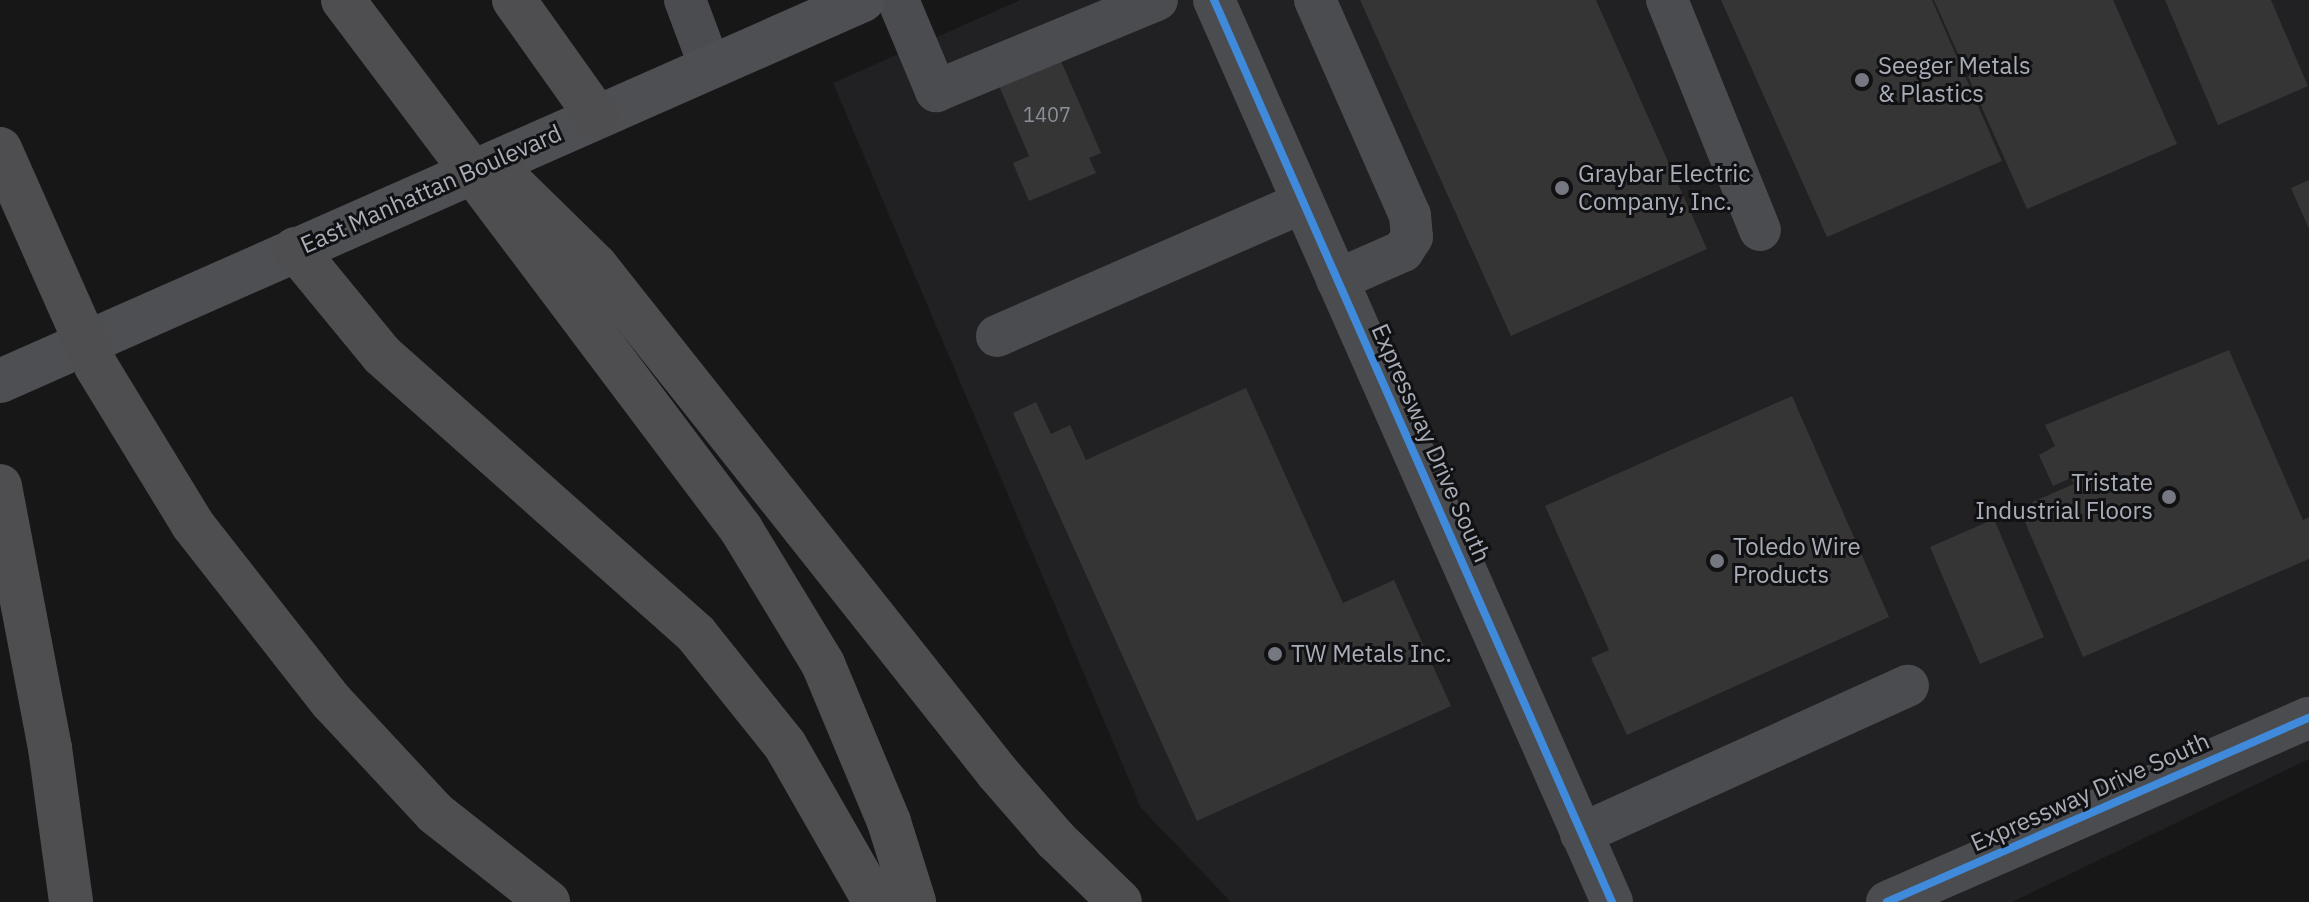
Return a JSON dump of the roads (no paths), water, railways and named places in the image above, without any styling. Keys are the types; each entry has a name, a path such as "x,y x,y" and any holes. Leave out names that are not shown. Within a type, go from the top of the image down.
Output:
{"highway":[{"path":"343,0 417,92 556,287 674,437 774,581 823,664 857,741 914,902"},
{"path":"514,0 597,117"},
{"path":"417,92 596,266 997,772 1056,840 1120,902"},
{"path":"0,149 96,366 193,525 332,702 425,802 548,902"},
{"path":"295,249 382,355 696,634 785,745 875,902"},
{"path":"0,486 50,748 71,902"}],"main road":[{"name":"East Manhattan Boulevard","path":"0,381 863,0"}],"street":[{"path":"685,0 710,67"},
{"path":"898,0 936,91 1108,10 1157,0"},
{"path":"1315,0 1410,215 1412,237 1403,251 1337,280"},
{"path":"1667,0 1760,230"},
{"name":"Expressway Drive South","path":"1217,1 1612,902"},
{"path":"997,336 1303,202"},
{"path":"1581,834 1908,686"},
{"name":"Expressway Drive South","path":"1887,902 2309,718"}],"place":[{"name":"Seeger Metals & Plastics","path":"1862,80"},
{"name":"Graybar Electric Company, Inc.","path":"1562,188"},
{"name":"Tristate Industrial Floors","path":"2169,497"},
{"name":"Toledo Wire Products","path":"1717,561"},
{"name":"TW Metals Inc.","path":"1275,654"}]}
